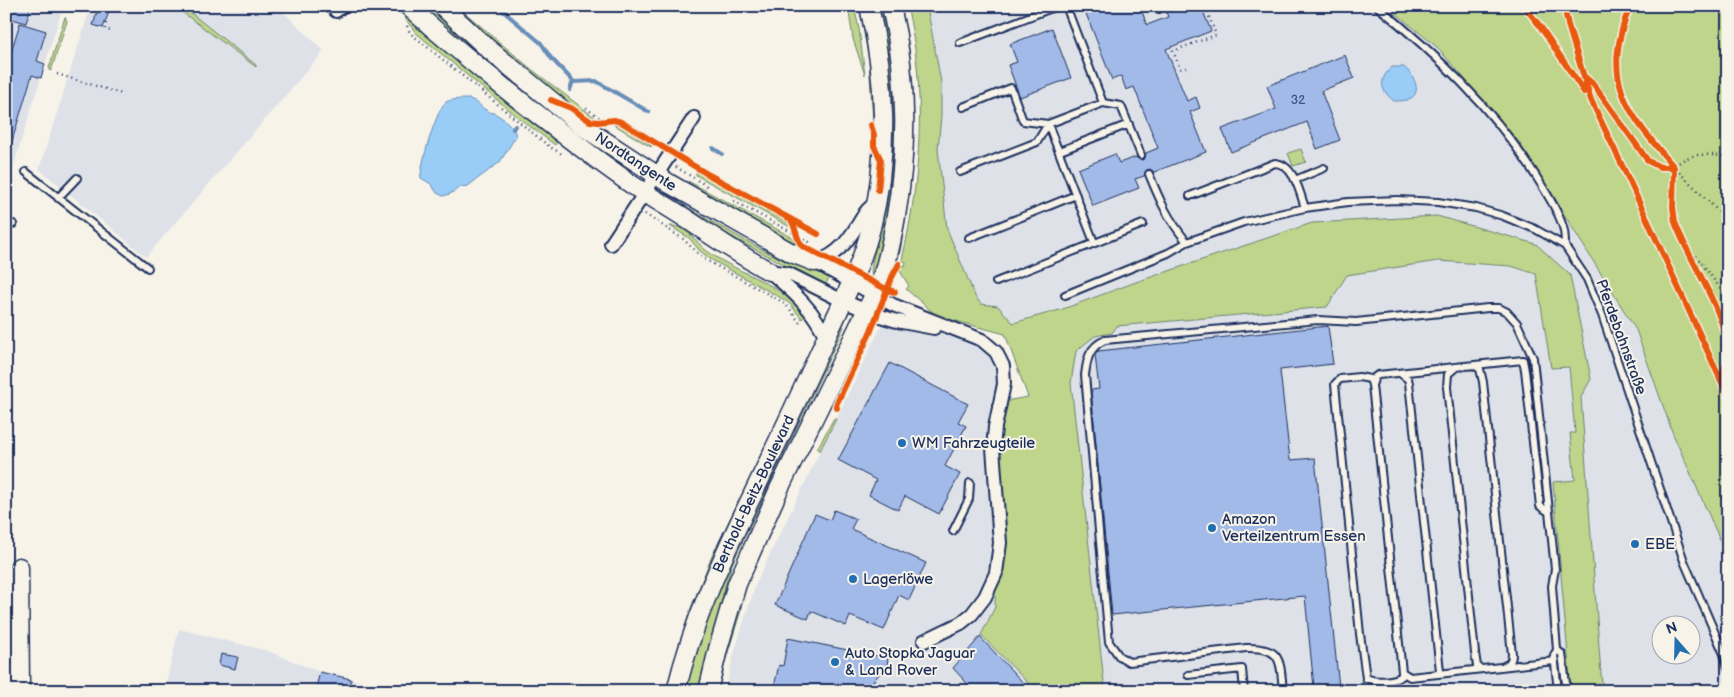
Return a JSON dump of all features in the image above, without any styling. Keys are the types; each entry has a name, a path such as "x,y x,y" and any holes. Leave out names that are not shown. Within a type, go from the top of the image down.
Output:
{"main road":[{"name":"Nordtangente","path":"408,6 459,52 539,117 644,193 724,245 769,271"},
{"name":"Nordtangente","path":"442,6 485,46 552,100 566,114 660,168 792,253 819,255"},
{"name":"Berthold-Beitz-Boulevard","path":"676,691 691,639 720,562 851,284 866,245 877,196 882,145 882,99 878,50 869,6"},
{"name":"Berthold-Beitz-Boulevard","path":"708,691 737,584 779,489 870,303 887,261 898,202 904,149 903,76 891,6"},
{"path":"19,567 20,691"}],"street":[{"path":"337,6 336,11 342,6"},
{"path":"611,244 694,118"},
{"path":"819,255 839,250 848,241 877,196"},
{"name":"Nordtangente","path":"819,255 851,284"},
{"name":"Nordtangente","path":"769,271 789,274 843,301"},
{"name":"Nordtangente","path":"769,271 801,299 815,318 826,338"},
{"path":"851,284 870,303 897,321 959,332 988,344 998,356 1004,370 1004,384 995,427 993,448 1000,554 995,577 980,605 961,622 924,641"},
{"path":"843,301 870,303"}],"lane":[{"path":"960,43 1057,6"},
{"path":"1066,6 1103,103"},
{"path":"1377,6 1434,55 1488,110 1520,151 1546,192 1563,227 1565,246"},
{"path":"1385,23 1394,20"},
{"path":"963,107 1010,88 1023,121 1048,124 1103,103 1121,106 1142,155"},
{"path":"1048,124 1094,242"},
{"path":"960,172 1037,142 1048,124"},
{"path":"1060,152 1129,124"},
{"path":"1190,196 1275,163 1281,163 1288,168 1305,208"},
{"path":"1294,180 1324,168"},
{"path":"26,172 148,268"},
{"path":"1149,174 1172,224 1187,242"},
{"path":"58,198 77,178"},
{"path":"969,238 1076,195"},
{"name":"Pferdebahnstraße","path":"1066,294 1168,254 1187,242 1244,222 1305,208 1348,202 1397,200 1438,202 1476,208 1504,216 1535,229 1565,246 1587,279 1602,316 1684,560 1724,654 1728,668"},
{"path":"996,282 1143,224"},
{"path":"1282,691 1280,666 1272,651 1266,648 1246,648 1129,662 1119,656 1109,642 1085,375 1088,355 1098,343 1105,340 1318,320 1356,322 1499,308 1507,312 1517,322 1533,358 1555,569 1552,586 1567,691"},
{"path":"1372,385 1373,380 1378,375 1523,360 1526,370 1540,506 1549,512"},
{"path":"1474,366 1480,369 1483,382 1512,654 1509,664 1502,667"},
{"path":"1456,367 1448,374 1446,379 1475,653 1477,666 1481,670"},
{"path":"1400,373 1409,382 1440,671 1438,674"},
{"path":"1359,377 1370,379 1372,385 1402,672 1402,676 1398,679 1373,680 1366,678 1335,384 1340,379 1359,377"},
{"path":"953,531 968,499 970,483"},
{"path":"1558,691 1554,655 1560,652"},
{"path":"1402,672 1410,677 1554,661"},
{"path":"1188,675 1242,669 1244,691"}],"path":[{"path":"1186,66 1180,69 1173,51 1216,35 1205,6"},
{"path":"106,23 105,29 113,32"},
{"path":"57,74 122,94"},
{"path":"562,144 571,155"},
{"path":"1728,157 1712,154 1689,156 1674,167 1728,221"},
{"path":"660,168 710,188"},
{"path":"726,197 796,232 819,255"},
{"path":"796,232 802,246 819,255"},
{"path":"1685,245 1701,262 1728,299"}],"shaded area":[{"path":"6,6 63,6 6,190"},
{"path":"91,6 277,6 324,51 146,257 39,169"},
{"name":"EBE","path":"927,6 1387,6 1438,48 1519,142 1636,331 1673,434 1728,558 1728,691 1603,691 1581,397 1591,379 1570,275 1312,223 1136,282 1063,309 1013,323 974,313 927,247 941,115 941,82"},
{"path":"1438,261 1511,266 1536,274 1551,368 1569,366 1575,433 1570,433 1575,481 1553,482 1571,691 1105,691 1071,382 1076,351 1095,336 1112,333 1117,326 1327,307 1347,275"},
{"path":"885,318 973,336 1001,358 995,607 981,635 1036,691 725,691 734,653 756,583"},
{"path":"179,629 268,651 320,672 402,691 164,691"}],"green space":[{"path":"174,6 182,6 256,65 256,67"},
{"path":"418,6 433,6 457,29 472,47 531,96 589,140 587,143 538,107"},
{"path":"450,6 457,6 530,68 598,120 588,118 564,100"},
{"path":"848,6 854,6 865,75 853,39"},
{"path":"859,6 862,6 872,60 876,124 873,122 869,60"},
{"path":"876,6 884,6 887,18 898,112 894,181 878,266 871,274 886,207 892,153 887,74"},
{"path":"898,6 901,6 907,33 914,116 908,199 901,247 894,267"},
{"path":"907,6 927,6 941,82 938,149 947,229 975,296 981,304 998,306 1013,323 1063,309 1136,282 1312,223 1437,216 1536,244 1570,275 1591,379 1581,397 1603,691 1571,691 1553,482 1575,480 1570,433 1575,433 1569,367 1551,368 1536,274 1511,266 1438,261 1347,275 1327,307 1117,326 1112,333 1095,336 1076,351 1071,383 1105,691 1036,691 981,635 995,607 998,436 1005,401 1028,397 1005,334 937,316 906,289 909,286 900,271 901,265 905,266 906,262 902,260 914,197 919,133 917,69"},
{"path":"1387,6 1728,6 1728,558 1673,434 1636,330 1519,142 1438,48"},
{"path":"407,14 412,18 416,27 508,104 556,141 555,145 520,119 416,33 404,17"},
{"path":"65,17 67,21 51,71 49,68"},
{"path":"613,124 619,125 652,146 651,147"},
{"path":"596,144 634,168 629,174 593,148"},
{"path":"1301,149 1306,162 1293,166 1288,153"},
{"path":"696,172 788,223 792,228 696,175"},
{"path":"688,181 793,238 799,246 727,208 692,187"},
{"path":"673,200 775,256 824,275 829,278 825,286 713,227"},
{"path":"670,226 687,232 705,249 722,261 761,280 785,295 805,316 802,319 790,304 783,299 710,259 689,238"},
{"path":"840,326 844,327 732,564 724,590 702,691 683,691 714,593"},
{"path":"804,366 680,652 677,651 691,608 712,556"},
{"path":"834,418 836,419 820,451 817,449"},
{"path":"739,606 741,606 741,610 718,691 715,691"}],"water":[{"path":"1392,67 1404,67 1411,74 1416,84 1415,93 1412,97 1394,101 1386,93 1382,85 1384,76"},
{"path":"469,99 504,120 511,126 516,136 500,162 468,186 461,187 443,196 437,193 431,184 421,178 426,151 442,106 451,100"}],"building":[{"path":"6,6 31,6 26,23 6,17"},
{"path":"99,6 111,6 103,28 93,25"},
{"path":"1083,6 1140,6 1147,25 1168,17 1164,6 1201,6 1211,31 1166,49 1187,101 1196,97 1200,108 1190,112 1206,152 1154,172 1150,169 1147,170 1144,176 1135,179 1139,188 1093,206 1078,169 1115,154 1119,163 1136,157 1142,160 1145,158 1146,153 1158,148 1134,87 1126,90 1121,76 1112,80"},
{"path":"20,23 46,31 37,61 45,64 41,78 32,75 9,151 6,150 6,51 11,52"},
{"path":"1052,28 1071,78 1020,97 1008,65 1017,62 1010,44"},
{"path":"1345,55 1354,78 1321,91 1340,140 1317,149 1307,122 1231,152 1222,129 1276,109 1267,86"},
{"name":"Amazon Verteilzentrum Essen","path":"1328,326 1333,364 1280,370 1290,460 1315,458 1339,687 1314,688 1305,596 1112,615 1091,390 1099,389 1095,355 1098,351"},
{"name":"WM Fahrzeugteile","path":"890,363 968,404 958,422 966,426 945,466 960,474 939,514 905,496 898,510 869,495 876,480 838,460"},
{"name":"Lagerlöwe","path":"834,510 856,519 851,529 926,563 909,600 899,595 884,630 850,616 846,626 811,611 808,619 775,605 815,514 830,520"},
{"path":"980,637 1031,691 974,691 953,668"},
{"name":"Auto Stopka Jaguar & Land Rover","path":"788,638 888,658 887,665 865,691 773,691 779,665 783,666"},
{"path":"221,654 238,657 235,669 219,665"},
{"path":"320,672 351,679 349,691 315,691"}],"waterway":[{"path":"497,6 541,43 551,58 574,82 596,81 649,112"},
{"path":"570,90 573,81"},
{"path":"713,148 722,154"}],"cycle path":[{"path":"1524,6 1540,26 1584,92"},
{"path":"1564,6 1591,100 1728,396"},
{"path":"1630,6 1621,32 1617,55 1618,75 1623,94 1631,111 1674,167 1673,207 1675,222 1714,305 1726,338 1726,360 1720,379"},
{"path":"1585,77 1593,84 1648,161 1660,167 1674,167"},
{"path":"551,100 571,108 590,121 614,120 621,122 709,175 818,234"},
{"path":"871,125 874,135 874,146 881,160 878,190"},
{"path":"791,220 802,246 895,292"},
{"path":"837,408 836,405 870,333 899,264"}],"place":[{"name":"WM Fahrzeugteile","path":"902,443"},
{"name":"Amazon Verteilzentrum Essen","path":"1212,528"},
{"name":"EBE","path":"1635,544"},
{"name":"Lagerlöwe","path":"853,579"},
{"name":"Auto Stopka Jaguar & Land Rover","path":"835,662"}]}
